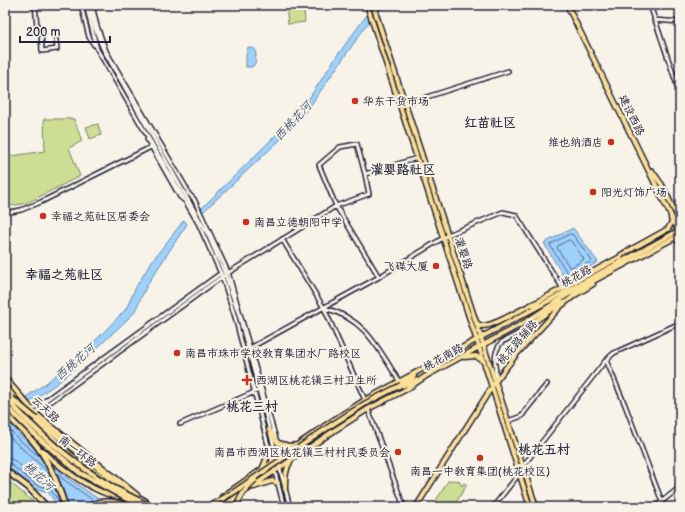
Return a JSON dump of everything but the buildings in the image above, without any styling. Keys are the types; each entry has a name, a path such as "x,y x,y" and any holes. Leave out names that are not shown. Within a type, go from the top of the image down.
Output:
{"highway":[{"path":"5,391 26,411 145,504"},
{"name":"南一环路","path":"5,396 42,435 66,454 112,487 151,507"},
{"name":"南一环路","path":"5,405 37,437 80,473 142,507"},
{"path":"5,413 32,440 46,460 59,484 66,507"},
{"path":"5,470 28,487 47,507"},
{"path":"89,507 102,502 114,502 131,507"}],"main road":[{"name":"灌婴路","path":"367,5 530,507"},
{"name":"灌婴路","path":"373,5 536,507"},
{"name":"建设西路","path":"568,5 652,171 679,234"},
{"name":"建设西路","path":"568,5 679,234"},
{"path":"652,171 662,185 674,210 680,216"},
{"path":"476,323 481,326 491,326 525,307 564,290 621,255 668,229 672,222 671,215"},
{"path":"679,234 680,243"},
{"name":"桃花路","path":"481,338 532,310 564,290 679,234"},
{"name":"桃花路辅路","path":"416,507 496,381 515,356 561,306 575,295 679,234"},
{"path":"528,323 534,322 618,265 620,257"},
{"name":"桃花南路","path":"222,507 368,409 405,390 426,376 479,347 528,323 567,295 618,265"},
{"path":"532,310 539,301"},
{"name":"桃花南路","path":"401,384 422,370 481,338"},
{"path":"458,359 476,356 484,362"},
{"path":"209,507 262,469 365,400 401,384 426,376"},
{"name":"云天路","path":"5,378 26,412 71,455 131,498 156,507"},
{"path":"209,507 234,492 333,424 366,403 401,384"},
{"path":"237,507 246,488 260,475 401,384"},
{"name":"云天路","path":"5,386 145,504"},
{"path":"269,430 277,442 282,445 297,445"},
{"path":"32,440 52,461 95,489 122,498 131,498"},
{"path":"262,469 266,463 269,446"},
{"path":"285,489 286,468 291,460"},
{"path":"246,490 267,482 272,481 278,483"}],"street":[{"path":"35,5 37,26 41,30 42,51 57,49 55,31"},
{"path":"81,5 89,37 130,107"},
{"path":"86,5 96,49 206,237 224,273 224,288 269,430 290,507"},
{"path":"91,5 95,28 107,58 189,201 208,236 224,273 239,315 284,507"},
{"path":"375,12 380,5"},
{"path":"650,5 680,94"},
{"path":"654,20 680,22"},
{"path":"405,104 508,71"},
{"path":"32,410 224,273 336,206 369,194 357,144 340,147 319,165 336,206 379,277"},
{"path":"5,213 20,210 41,202 152,146"},
{"path":"365,174 417,158"},
{"path":"247,349 379,277 448,235 503,212 516,215 564,290"},
{"path":"282,239 324,308 365,400"},
{"path":"324,308 345,315 360,326 383,355 401,384"},
{"path":"546,314 549,319"},
{"path":"496,381 495,364 499,345 529,328 528,323"},
{"path":"493,507 519,474 523,466 606,360 614,353 680,323"},
{"path":"247,349 277,442"},
{"path":"606,360 626,405 664,507"},
{"path":"508,421 522,416 547,384"},
{"path":"180,424 256,391"},
{"path":"368,409 404,507"},
{"path":"655,507 680,487"}],"green space":[{"path":"286,5 306,5 307,8 304,9 305,22 288,24"},
{"path":"44,119 74,119 82,141 69,148 80,176 27,203 5,207 5,157 45,151"},
{"path":"98,124 101,135 90,139 86,127"},
{"path":"5,478 36,504 33,507 5,507"},
{"path":"448,481 459,481 462,486 464,483 467,485 453,507 432,507"}],"water":[{"name":"西桃花河","path":"367,15 370,20 308,109 281,139 203,212 201,209 279,132 306,103 336,57"},
{"path":"248,47 255,49 255,64 252,67 246,67"},
{"name":"西桃花河","path":"184,220 187,224 147,285 134,313 59,382 30,402 26,397 45,384 98,338 126,309 136,287 152,261"},
{"path":"573,228 598,262 566,281 544,243"},
{"name":"桃花河","path":"5,418 20,435 65,476 110,507 58,507 48,492 33,488 5,465"}],"place":[{"name":"华东干货市场","path":"355,101"},
{"name":"维也纳酒店","path":"611,142"},
{"name":"阳光灯饰广场","path":"593,192"},
{"name":"幸福之苑社区居委会","path":"43,216"},
{"name":"南昌立德朝阳中学","path":"246,222"},
{"name":"飞碟大厦","path":"436,266"},
{"name":"南昌市珠市学校教育集团水厂路校区","path":"177,353"},
{"name":"西湖区桃花镇三村卫生所","path":"247,380"},
{"name":"南昌市西湖区桃花镇三村村民委员会","path":"398,452"},
{"name":"南昌一中教育集团(桃花校区)","path":"480,458"}],"district":[{"name":"红苗社区","path":"490,122"},
{"name":"灌婴路社区","path":"403,169"},
{"name":"幸福之苑社区","path":"64,274"},
{"name":"桃花三村","path":"252,406"},
{"name":"桃花五村","path":"544,449"}]}
